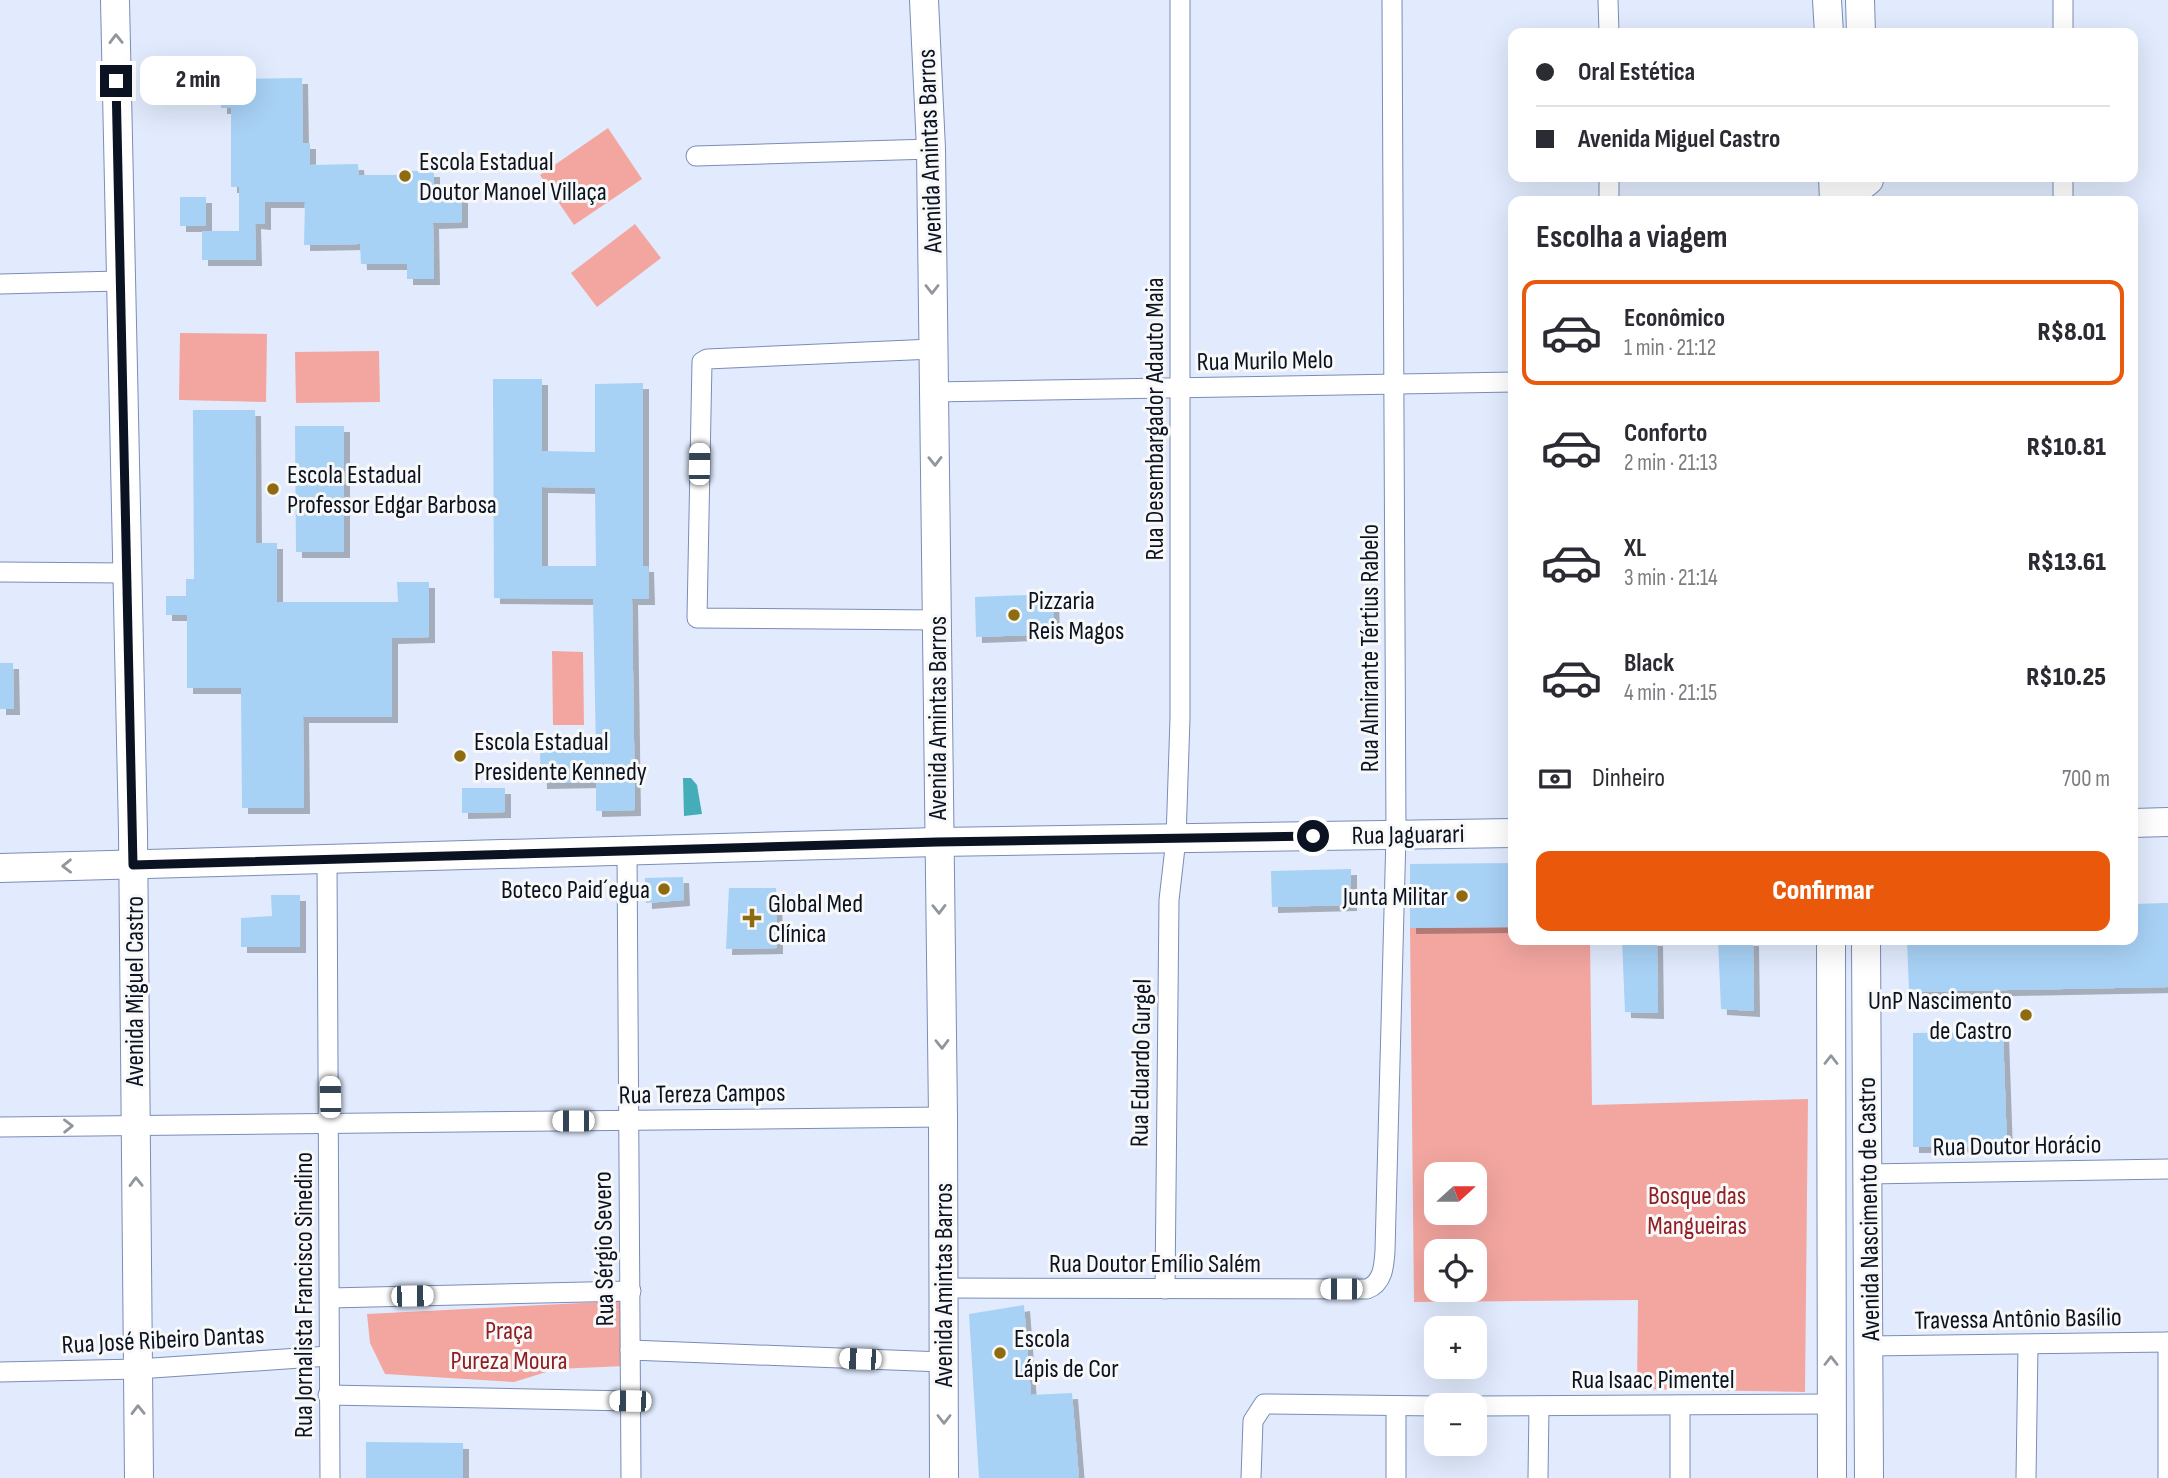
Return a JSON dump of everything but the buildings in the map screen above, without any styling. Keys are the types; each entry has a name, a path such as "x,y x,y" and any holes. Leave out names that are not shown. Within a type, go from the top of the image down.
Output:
{"main road":[{"name":"Avenida Miguel Castro","path":"115,0 133,865 139,1478"},
{"name":"Avenida Amintas Barros","path":"924,0 931,149 937,842 943,1117 944,1478"},
{"path":"1828,0 1829,28"},
{"path":"1860,0 1861,28"},
{"path":"1852,196 1869,186"},
{"path":"2138,823 2168,822"},
{"name":"Rua Jaguarari","path":"0,868 937,842 1508,833"},
{"name":"Avenida Nascimento de Castro","path":"1831,945 1830,1404 1834,1476"},
{"name":"Avenida Nascimento de Castro","path":"1866,945 1869,1478"},
{"path":"1831,1122 1866,1087"}],"street":[{"name":"Rua Desembargador Adauto Maia","path":"1176,839 1180,718 1180,0"},
{"name":"Rua Almirante Tértius Rabelo","path":"1367,1289 1381,1276 1385,1251 1396,835 1392,0"},
{"path":"1608,0 1609,28"},
{"path":"2063,0 2063,28"},
{"path":"696,156 931,149"},
{"path":"0,284 119,281"},
{"path":"933,349 707,359 702,362 697,618 937,620"},
{"name":"Rua Murilo Melo","path":"934,392 1508,382"},
{"path":"0,572 126,573"},
{"name":"Rua Eduardo Gurgel","path":"1165,1289 1169,900 1176,839"},
{"name":"Rua Sérgio Severo","path":"627,851 631,1478"},
{"name":"Rua Jornalista Francisco Sinedino","path":"327,859 330,1478"},
{"name":"Rua Tereza Campos","path":"0,1127 943,1117"},
{"name":"Rua Doutor Horácio","path":"1867,1174 2168,1169"},
{"name":"Rua Doutor Emílio Salém","path":"943,1288 1367,1289"},
{"path":"330,1298 631,1291"},
{"path":"2168,1342 2168,1478"},
{"name":"Travessa Antônio Basílio","path":"1870,1346 2028,1346 2168,1342"},
{"path":"2026,1478 2028,1346"},
{"path":"630,1350 943,1362"},
{"name":"Rua José Ribeiro Dantas","path":"0,1372 138,1369 329,1356"},
{"path":"328,1395 630,1401"},
{"name":"Rua Isaac Pimentel","path":"1487,1406 1830,1404"},
{"path":"1251,1478 1253,1421 1262,1405 1424,1406"},
{"path":"1679,1405 1680,1478"},
{"path":"1395,1406 1396,1478"},
{"path":"1538,1478 1539,1406"}],"green space":[{"path":"608,128 642,179 574,225 540,175"},
{"path":"635,224 661,258 597,307 571,273"},
{"path":"180,333 267,334 266,402 179,400"},
{"path":"379,351 380,402 296,403 295,352"},
{"path":"552,651 583,652 584,725 553,725"},
{"name":"Bosque das Mangueiras","path":"1508,927 1508,945 1590,945 1592,1105 1808,1099 1805,1392 1637,1389 1638,1300 1487,1301 1487,1239 1424,1239 1424,1302 1414,1302 1410,928"},
{"name":"Praça Pureza Moura","path":"621,1301 625,1366 556,1369 514,1382 385,1374 370,1343 367,1314"}],"water":[{"path":"683,778 691,778 697,785 702,814 684,816"}],"place":[{"name":"Escola Estadual Doutor Manoel Villaça","path":"405,176"},
{"name":"Escola Estadual Professor Edgar Barbosa","path":"273,489"},
{"name":"Pizzaria Reis Magos","path":"1014,615"},
{"name":"Escola Estadual Presidente Kennedy","path":"460,756"},
{"name":"Boteco Paid´egua","path":"664,889"},
{"name":"Junta Militar","path":"1462,896"},
{"name":"Global Med Clínica","path":"752,918"},
{"name":"UnP Nascimento de Castro","path":"2026,1015"},
{"name":"Escola Lápis de Cor","path":"1000,1353"}],"route":[{"path":"116,81 133,865 937,842 1313,836"}]}
